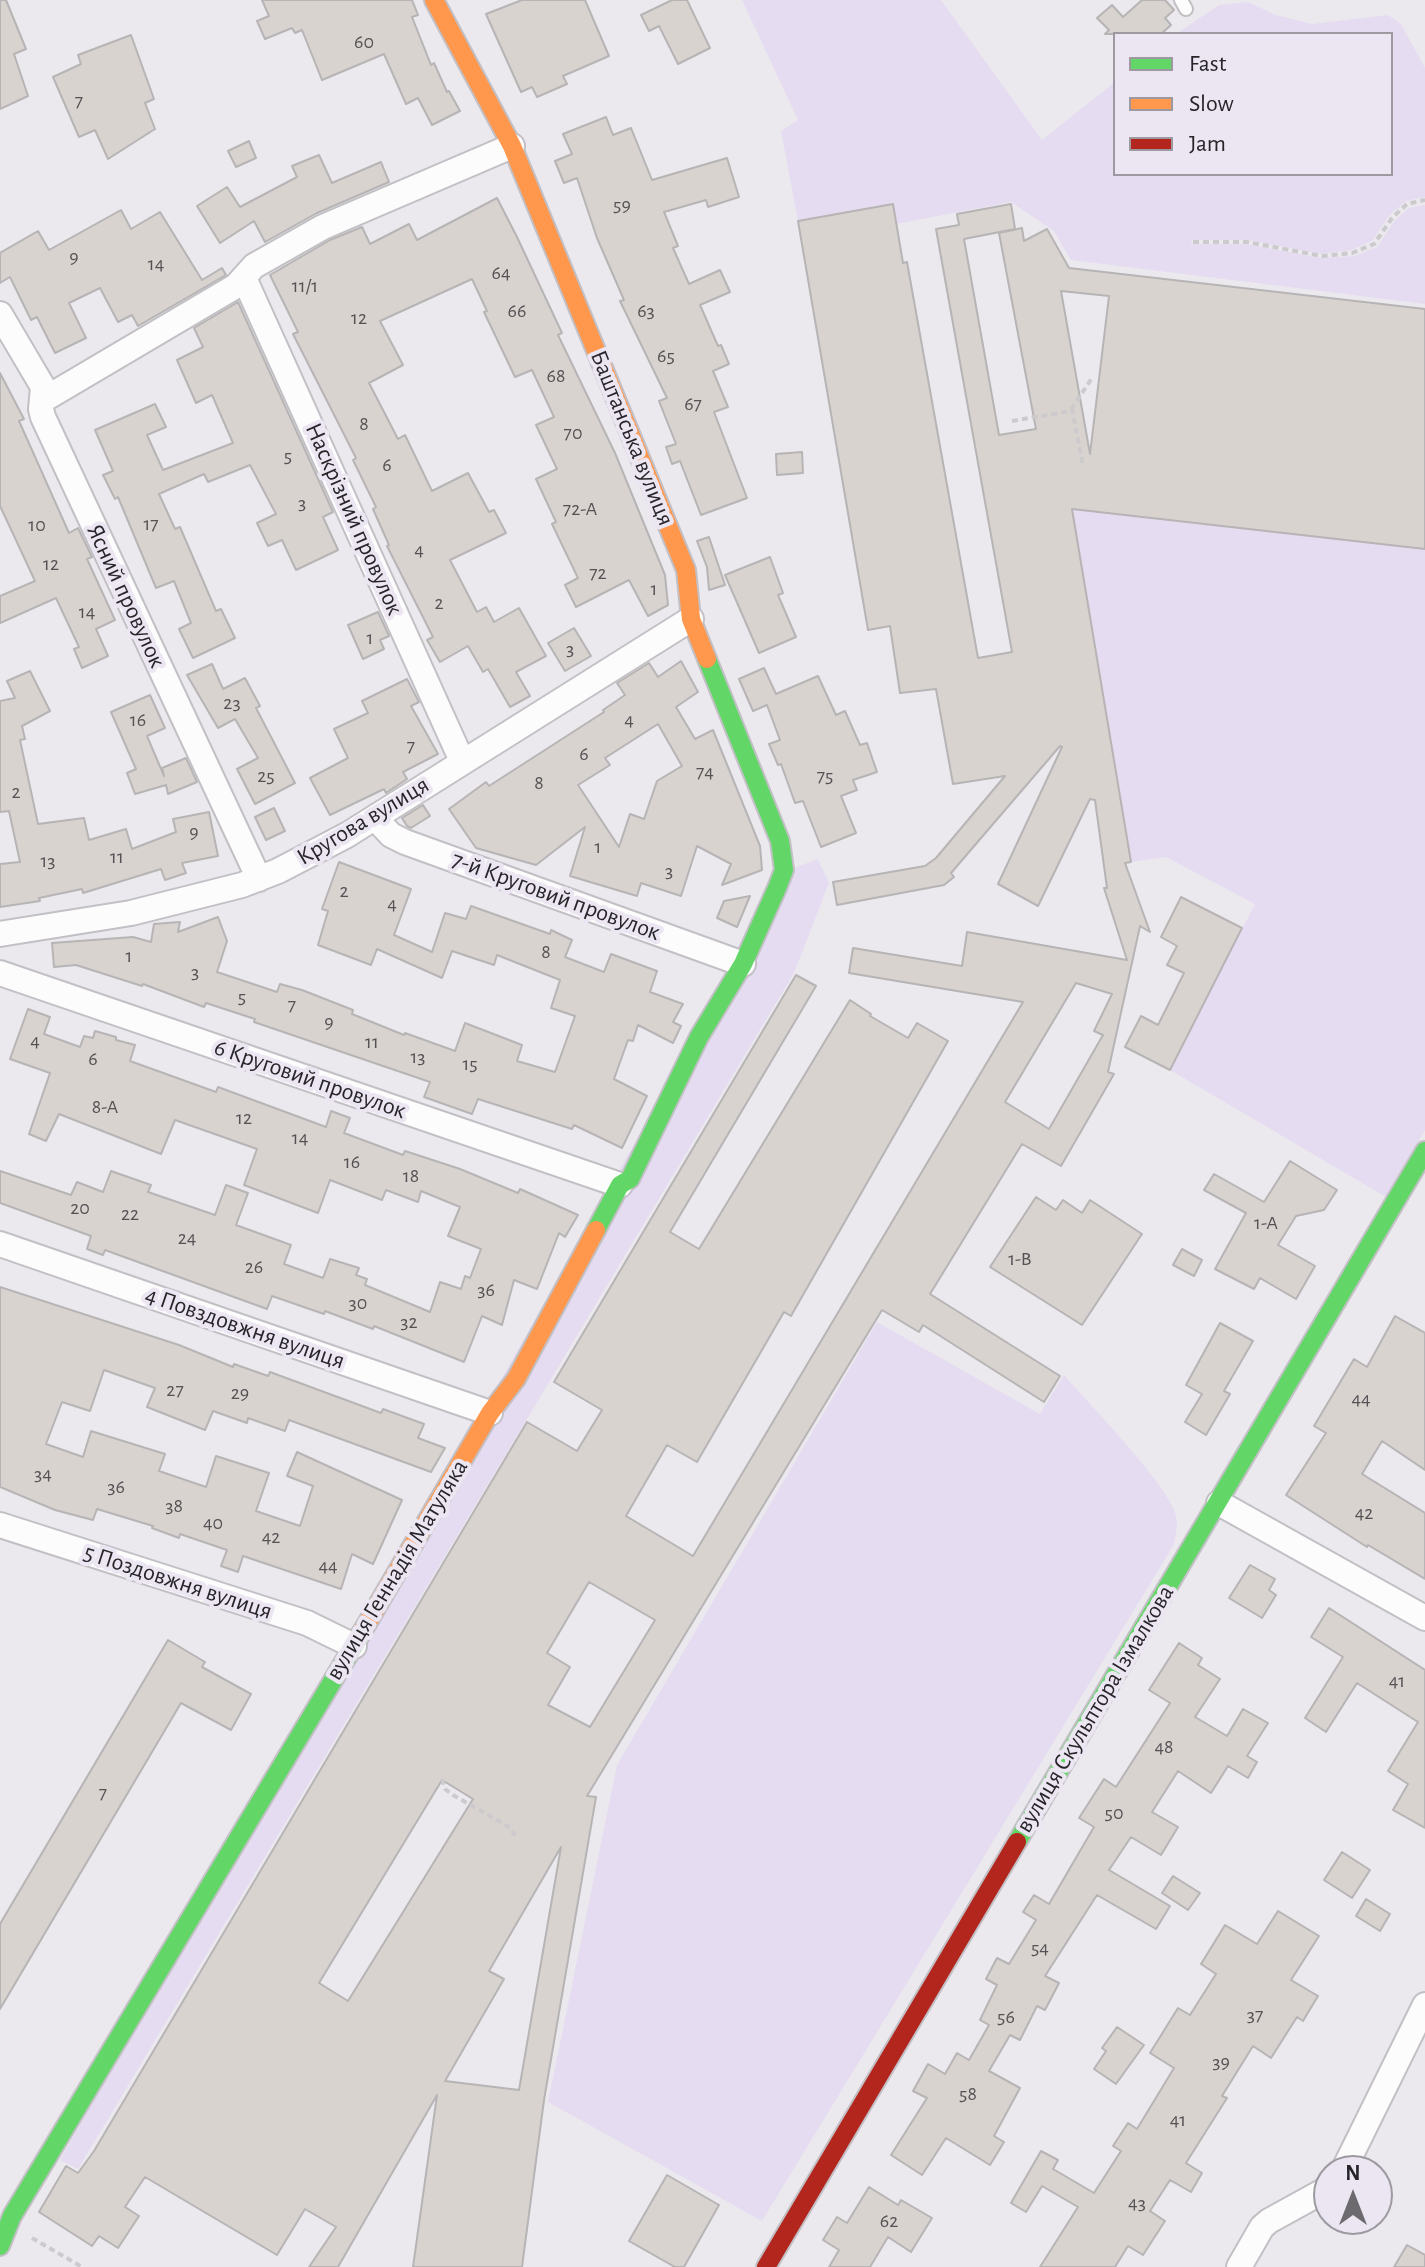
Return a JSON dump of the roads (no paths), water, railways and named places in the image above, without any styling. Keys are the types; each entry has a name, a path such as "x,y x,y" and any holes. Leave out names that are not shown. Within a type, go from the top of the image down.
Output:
{"street":[{"name":"Баштанська вулиця","path":"434,0 512,146 686,570 691,619 780,841 784,870 777,888"},
{"path":"43,400 236,286 254,266 323,227 512,146"},
{"name":"Наскрізний провулок","path":"244,278 462,761"},
{"name":"Ясний провулок","path":"0,314 43,387 43,417 259,879"},
{"name":"Кругова вулиця","path":"0,934 131,913 259,879 320,850 375,818 691,619"},
{"name":"7-й Круговий провулок","path":"375,818 391,835 405,842 743,964"},
{"name":"вулиця Геннадія Матуляка","path":"0,2246 8,2225 315,1707 490,1413 516,1379 620,1185 630,1179 699,1037 743,964 777,888"},
{"name":"6 Круговий провулок","path":"0,973 620,1185"},
{"name":"вулиця Скульптора Ізмалкова","path":"766,2267 1425,1151"},
{"name":"4 Повздовжня вулиця","path":"0,1244 490,1413"},
{"path":"1219,1503 1425,1618"},
{"name":"5 Поздовжня вулиця","path":"0,1525 307,1623 354,1646"},
{"path":"1351,2155 1425,2005"},
{"path":"1239,2267 1262,2227 1313,2197"}]}
